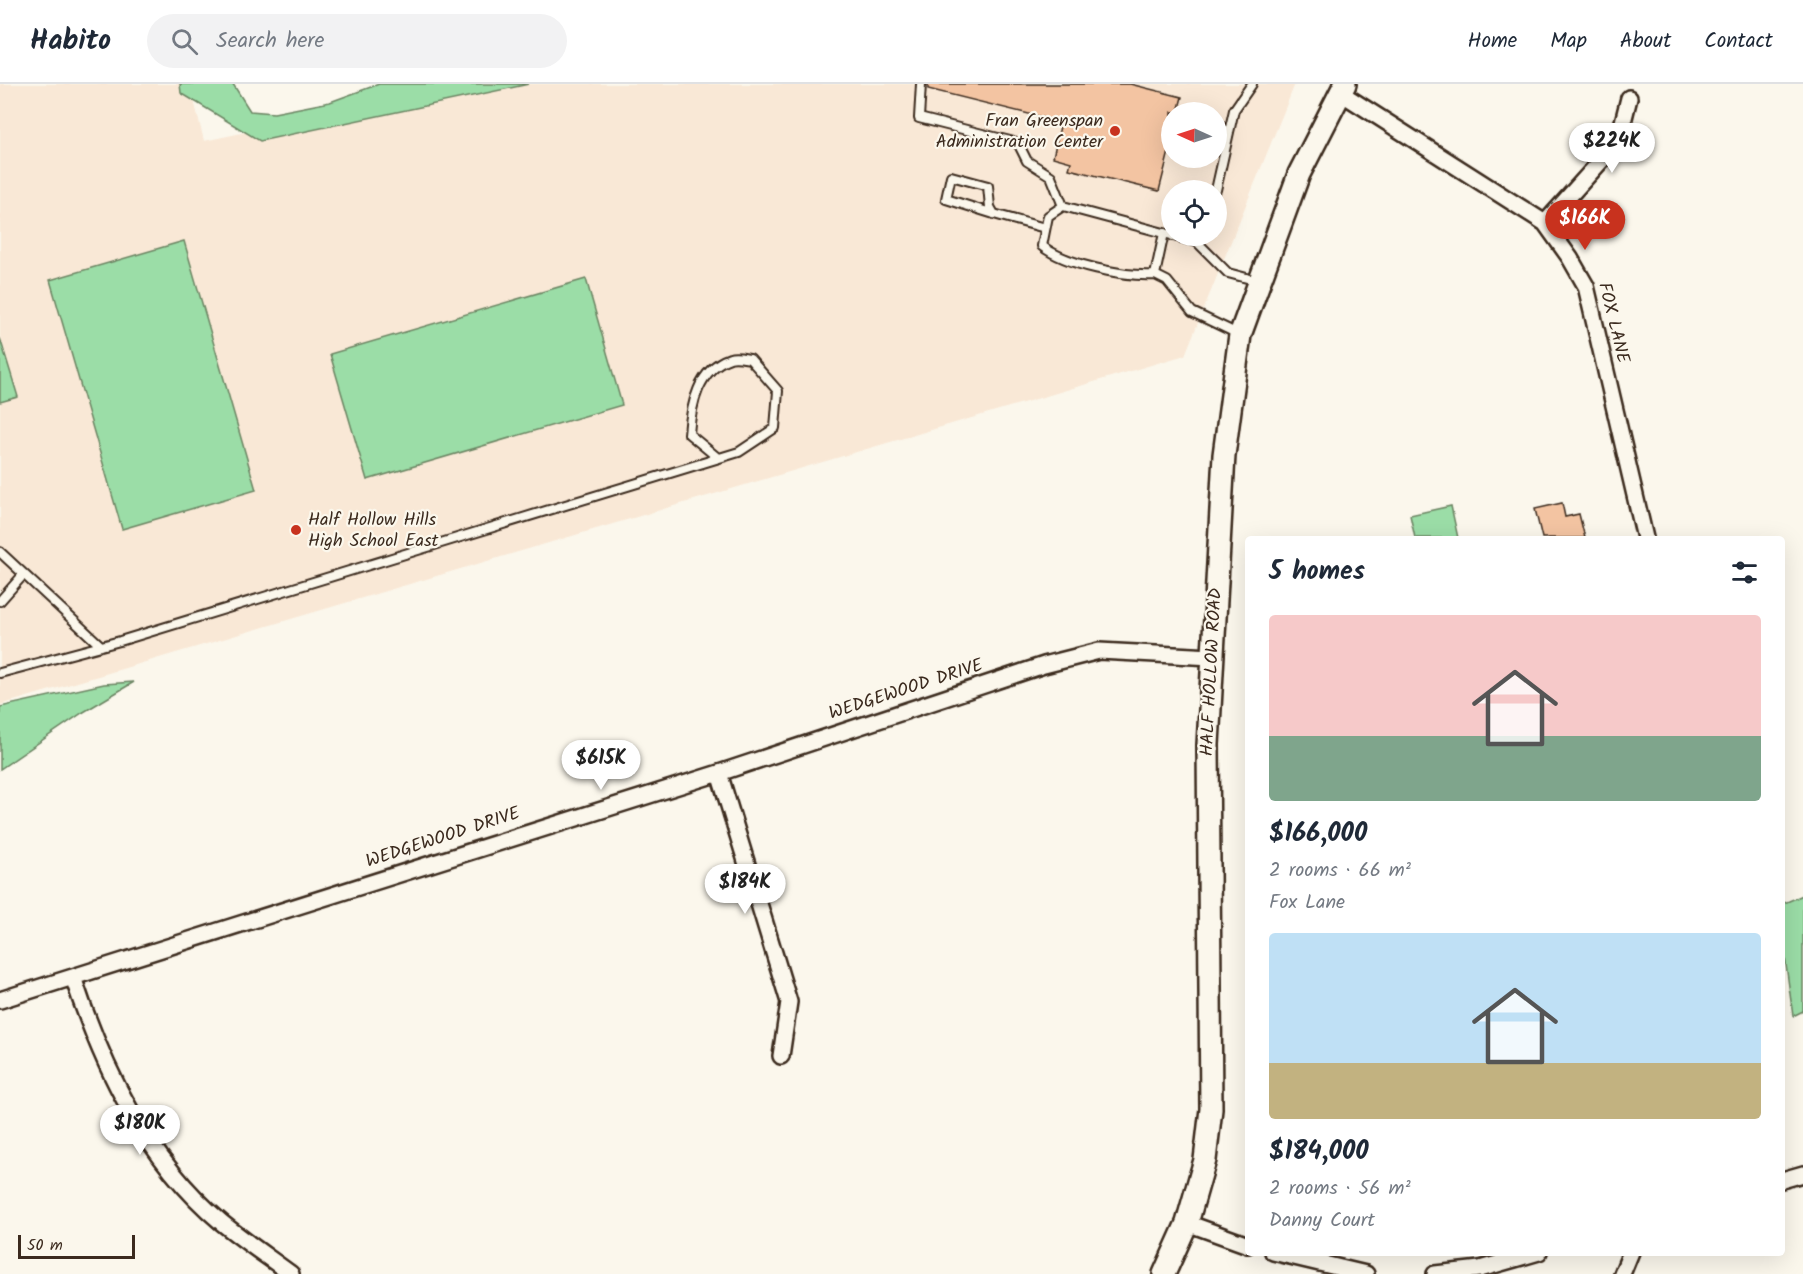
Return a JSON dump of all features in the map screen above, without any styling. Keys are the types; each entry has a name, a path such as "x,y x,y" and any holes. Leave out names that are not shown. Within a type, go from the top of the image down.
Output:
{"street":[{"name":"FOX LANE","path":"1340,87 1545,223 1586,286 1645,536"},
{"name":"HALF HOLLOW ROAD","path":"1164,1274 1187,1223 1205,1160 1212,1109 1207,857 1208,745 1224,455 1240,335 1299,174 1340,87"},
{"path":"1545,223 1618,142 1629,98"},
{"name":"WEDGEWOOD DRIVE","path":"0,1000 719,773 1044,665 1099,651 1212,657"},
{"path":"719,773 789,1002 782,1056"},
{"path":"73,977 104,1060 137,1122 168,1167 220,1221 291,1274"},
{"path":"1785,1180 1802,1178"},
{"path":"1187,1223 1245,1244"},
{"path":"1290,1256 1366,1274"},
{"path":"1435,1274 1480,1269 1525,1256"},
{"path":"1622,1274 1629,1256"}],"lane":[{"path":"921,84 919,118 1017,143 1027,161 1051,176 1063,206"},
{"path":"1218,180 1234,110 1252,84"},
{"path":"994,214 990,207 988,186 951,176 946,199 994,214 1045,228"},
{"path":"1161,233 1063,206 1048,216 1042,246 1054,256 1134,277 1155,275 1167,281 1192,312 1240,335"},
{"path":"1155,275 1166,246"},
{"path":"1205,246 1228,273 1260,281"},
{"path":"0,673 101,646 740,452 775,428 778,391 750,359 731,358 703,377 690,414 689,434 718,458"},
{"path":"0,552 101,646"},
{"path":"0,601 24,574"}],"shaded area":[{"name":"Half Hollow Hills High School East","path":"0,84 190,84 204,141 475,84 1295,84 1185,355 0,705"}],"green space":[{"path":"180,84 233,84 250,111 274,113 330,102 379,84 529,84 260,141 181,93"},
{"path":"184,241 256,490 122,529 50,280"},
{"path":"586,279 622,405 367,480 330,354"},
{"path":"0,338 18,397 0,402"},
{"path":"1451,506 1458,536 1415,536 1410,515"},
{"path":"134,682 82,713 0,769 0,707 104,684"},
{"path":"1803,895 1803,1011 1793,1016 1785,957 1785,903"}],"building":[{"name":"Fran Greenspan Administration Center","path":"928,84 1130,84 1182,97 1181,102 1161,102 1161,168 1165,168 1159,191 1069,169 1071,162 1053,157 1061,122 928,89"},
{"path":"1562,503 1565,517 1579,514 1584,536 1542,536 1535,509"}],"place":[{"name":"Fran Greenspan Administration Center","path":"1115,131"},
{"name":"Half Hollow Hills High School East","path":"296,530"}]}
